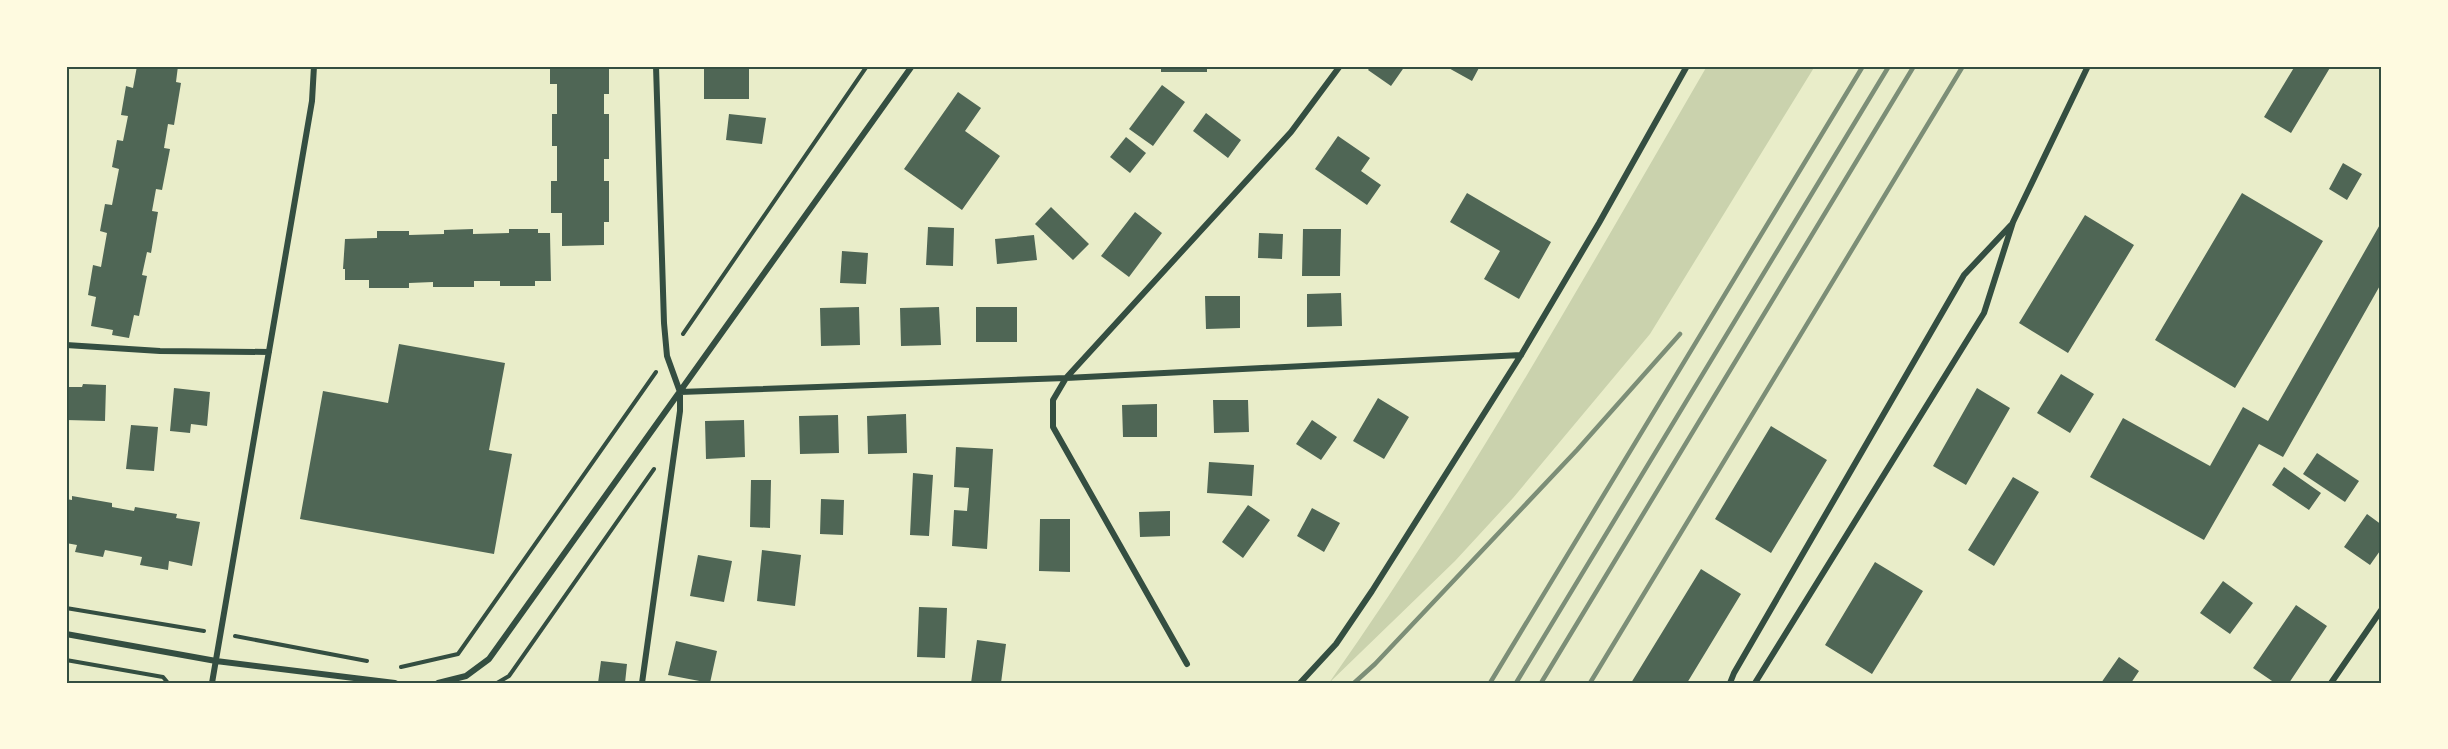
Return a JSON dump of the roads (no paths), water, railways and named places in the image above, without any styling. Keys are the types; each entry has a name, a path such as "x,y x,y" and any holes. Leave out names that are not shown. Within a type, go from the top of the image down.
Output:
{"street":[{"path":"212,683 312,101 314,66"},
{"path":"642,683 680,411 680,392 667,356 656,66"},
{"path":"438,683 466,676 489,659 912,66"},
{"path":"1187,664 1053,427 1053,400 1066,378 1291,132 1340,66"},
{"path":"1300,683 1336,644 1372,591 1521,355 1599,223 1687,66"},
{"path":"1755,683 1984,313 2013,222 2088,66"},
{"path":"1730,683 1964,275 2013,222"},
{"path":"66,345 159,351 269,352"},
{"path":"680,392 1066,378 1521,355"},
{"path":"2331,683 2382,609"},
{"path":"66,634 216,661 395,683"}],"railway":[{"path":"1490,683 1863,66"},
{"path":"1516,683 1889,66"},
{"path":"1541,683 1914,66"},
{"path":"1590,683 1963,66"},
{"path":"1354,683 1375,664 1577,450 1680,334"}]}
